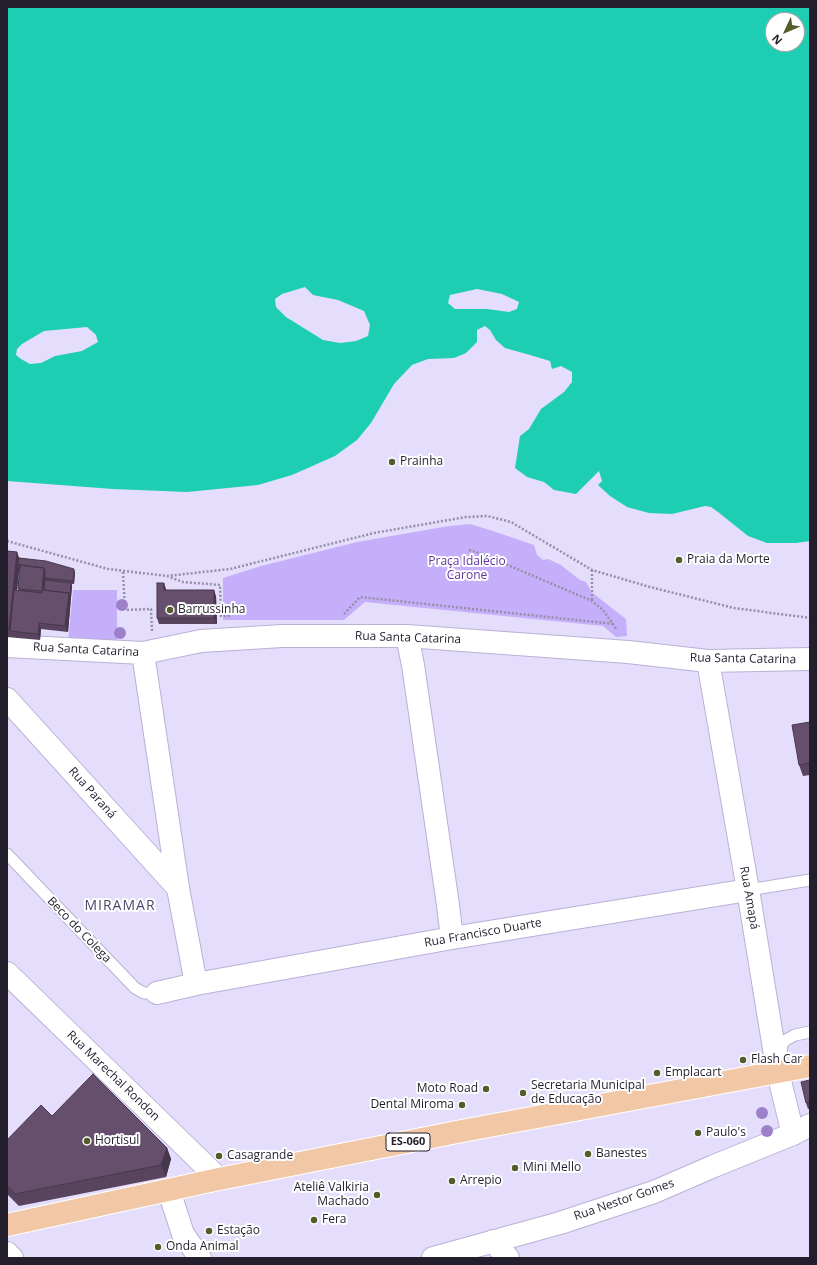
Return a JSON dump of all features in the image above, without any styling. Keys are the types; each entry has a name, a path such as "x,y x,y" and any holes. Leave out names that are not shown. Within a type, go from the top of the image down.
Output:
{"main road":[{"name":"ES-060","path":"9,1222 168,1191 219,1179 810,1066"}],"street":[{"name":"Rua Santa Catarina","path":"7,646 147,652 201,641 274,636 407,636 628,652 708,661 810,659"},
{"path":"407,636 414,672 452,938"},
{"path":"147,652 178,888 196,984"},
{"name":"Rua Amapá","path":"708,661 781,1072 801,1130"},
{"name":"Rua Paraná","path":"7,699 178,888"},
{"name":"Rua Francisco Duarte","path":"157,993 196,984 452,938 748,890"},
{"name":"Rua Marechal Rondon","path":"7,973 219,1179"},
{"name":"Rua Nestor Gomes","path":"432,1258 560,1223 654,1192 801,1130"},
{"path":"168,1191 183,1234 200,1258"},
{"path":"493,1241 508,1258"},
{"path":"7,1253 12,1258"}],"lane":[{"name":"Beco do Colega","path":"7,854 135,988 144,992 157,993"},
{"name":"Rua Francisco Duarte","path":"748,890 810,880"},
{"path":"781,1072 781,1047 788,1038 810,1032"}],"path":[{"path":"7,541 108,569 123,572 167,576 230,569 374,533 466,517 487,516 511,522 592,570 650,587 734,608 810,618"},
{"path":"469,550 482,554 592,601 603,610 614,624 628,652"},
{"path":"592,570 592,601"},
{"path":"123,572 126,610 151,609 147,652"},
{"path":"167,576 183,582 220,585 221,616 236,616"},
{"path":"342,617 360,597 614,624"}],"green space":[{"name":"Praça Idalécio Carone","path":"470,524 534,545 537,555 543,560 548,559 561,565 580,580 586,582 590,591 626,619 627,636 616,637 603,626 365,602 344,620 223,620 223,578 261,566 357,542 449,526"},
{"path":"73,590 117,590 117,642 68,643"}],"shaded area":[{"path":"7,7 810,7 810,541 796,543 767,543 748,536 711,507 705,506 672,514 649,513 627,507 610,496 598,485 602,481 599,471 576,494 554,490 544,482 527,477 515,468 520,436 529,429 541,409 564,392 572,382 572,372 561,366 552,369 550,361 505,348 496,340 490,330 485,326 477,330 477,342 466,353 454,358 428,359 412,365 394,384 371,423 357,440 335,456 292,475 258,485 187,492 113,489 7,481","holes":["305,287 313,295 338,300 364,311 370,325 368,336 356,341 340,343 323,340 286,317 276,307 275,299 282,294","477,289 502,294 519,302 517,309 509,312 487,309 455,309 448,303 450,295","87,327 96,335 98,342 82,351 55,356 41,363 30,364 16,355 17,349 22,344 44,331"]}],"building":[{"path":"7,551 17,552 9,629 7,628"},
{"path":"19,558 46,561 74,569 73,581 45,578 44,568 20,565 20,568 18,567"},
{"path":"20,565 44,568 42,590 69,593 65,626 39,623 38,634 10,631 14,590 42,593 42,591 18,589"},
{"path":"45,580 71,583 70,596 69,593 44,590"},
{"path":"157,583 164,583 164,590 214,590 214,618 157,618"},
{"path":"810,722 810,771 809,763 799,765 792,725"},
{"name":"Hortisul","path":"93,1074 167,1148 161,1165 15,1194 7,1186 7,1140 41,1105 52,1116"},
{"path":"810,1080 810,1102 806,1103 801,1082"}],"place":[{"name":"Prainha","path":"392,462"},
{"name":"Praia da Morte","path":"679,560"},
{"name":"Barrussinha","path":"170,610"},
{"name":"Flash Car","path":"743,1060"},
{"name":"Emplacart","path":"657,1073"},
{"name":"Moto Road","path":"486,1089"},
{"name":"Secretaria Municipal de Educação","path":"523,1093"},
{"name":"Dental Miroma","path":"462,1105"},
{"name":"Paulo's","path":"698,1133"},
{"name":"Hortisul","path":"87,1141"},
{"name":"Banestes","path":"588,1154"},
{"name":"Casagrande","path":"219,1156"},
{"name":"Mini Mello","path":"515,1168"},
{"name":"Arrepio","path":"452,1181"},
{"name":"Ateliê Valkiria Machado","path":"377,1195"},
{"name":"Fera","path":"314,1220"},
{"name":"Estação","path":"209,1231"},
{"name":"Onda Animal","path":"158,1247"}],"district":[{"name":"MIRAMAR","path":"120,906"}]}
